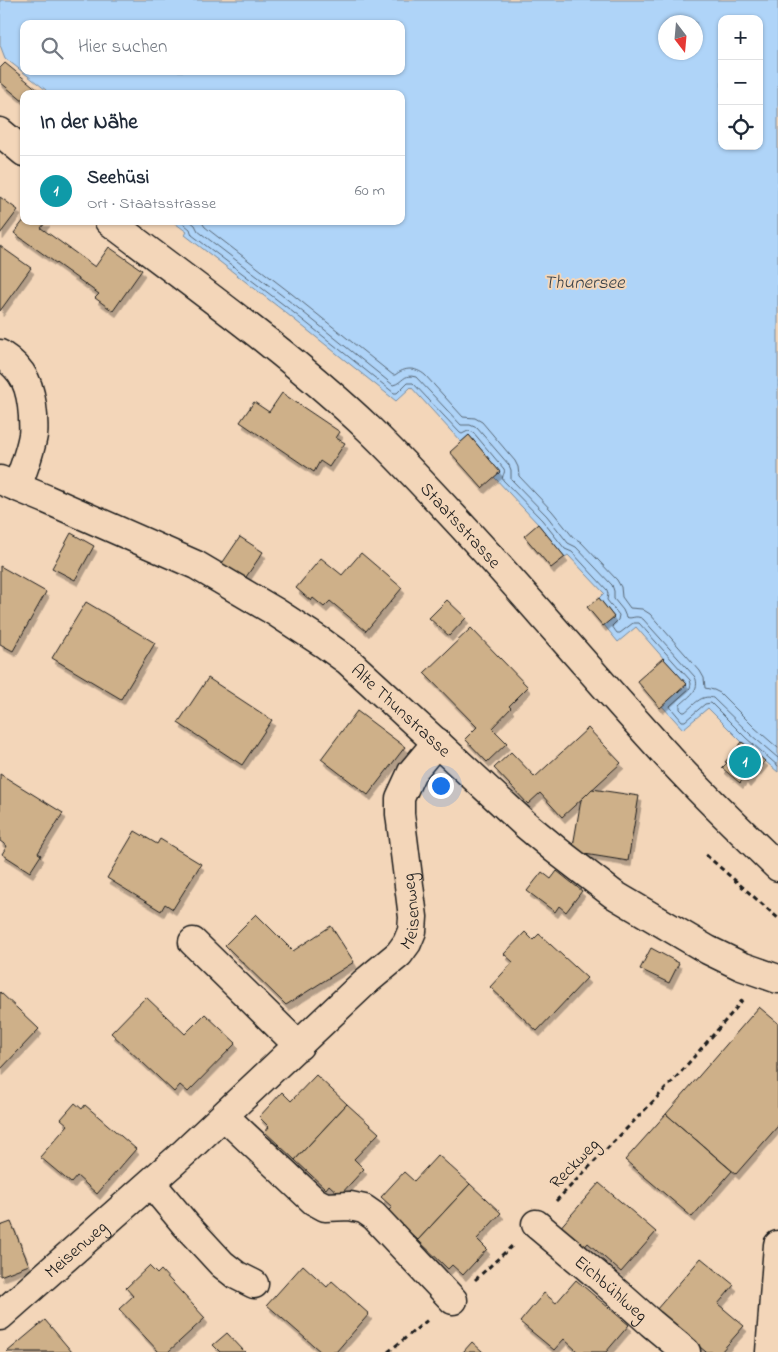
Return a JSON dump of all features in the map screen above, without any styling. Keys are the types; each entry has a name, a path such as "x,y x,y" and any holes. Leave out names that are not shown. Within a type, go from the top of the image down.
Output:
{"street":[{"path":"0,132 20,149"},
{"name":"Staatsstrasse","path":"114,225 278,350 370,430 413,473 482,548 708,800 778,867"},
{"path":"0,354 17,368 26,381 32,397 34,433 28,456 8,484"},
{"name":"Alte Thunstrasse","path":"8,484 55,502 196,566 274,611 348,661 526,825 613,894 708,950 741,966 768,976"},
{"name":"Meisenweg","path":"0,1316 151,1183 364,983 399,954 412,931 400,798 412,772 437,742"},
{"path":"193,942 299,1046"},
{"path":"224,1116 314,1201 326,1206 350,1206 364,1209 374,1216 453,1300"},
{"path":"151,1183 222,1264 236,1275 254,1284"},
{"name":"Eichbühlweg","path":"536,1224 686,1352"},
{"path":"770,1352 778,1245"}],"path":[{"path":"706,855 778,918"},
{"name":"Reckweg","path":"388,1352 453,1300 536,1224 551,1206 673,1081 750,990 768,976"}],"water":[{"name":"Thunersee","path":"0,0 778,0 778,772 742,742 708,708 683,729 662,706 686,684 636,627 618,642 604,625 614,617 599,598 604,593 568,555 565,557 538,524 494,477 500,472 469,435 461,442 411,387 396,401 185,235 187,232 177,225 405,225 405,90 46,90 27,75 405,75 405,20 20,20 20,70 5,58 0,45"}],"building":[{"path":"5,63 38,90 20,90 20,99 0,82 0,68"},
{"path":"0,197 18,210 0,234"},
{"path":"20,225 44,225 41,228 95,267 109,247 142,270 113,311 95,298 99,294 14,233"},
{"path":"0,246 31,268 0,311"},
{"path":"282,393 340,432 336,438 345,443 329,467 320,461 314,472 240,422 254,402 269,412"},
{"path":"469,435 500,472 482,488 450,452"},
{"path":"538,524 565,557 551,568 524,536"},
{"path":"71,533 94,546 75,580 52,568"},
{"path":"240,537 263,552 244,580 221,565"},
{"path":"361,553 402,588 366,631 330,601 324,607 313,598 311,601 296,588 321,558 342,575"},
{"path":"0,566 46,592 13,651 0,644"},
{"path":"599,598 614,617 603,626 587,607"},
{"path":"447,600 466,618 449,636 429,618"},
{"path":"86,602 155,643 121,699 52,658"},
{"path":"471,628 528,687 509,706 511,708 492,728 507,743 487,762 465,739 477,727 424,673"},
{"path":"663,658 687,684 660,708 637,681"},
{"path":"208,678 272,720 242,765 178,723"},
{"path":"357,711 405,747 368,795 321,759"},
{"path":"588,728 621,763 562,817 540,793 528,804 494,768 511,752 535,777"},
{"path":"742,742 765,761 747,782 744,778 740,783 722,768"},
{"path":"0,774 63,813 38,853 41,855 30,872 2,854 7,846 0,841"},
{"path":"592,789 639,796 628,861 572,852 581,800"},
{"path":"135,831 157,844 160,839 201,864 173,909 165,904 161,911 107,878"},
{"path":"557,871 582,891 566,912 559,906 555,912 527,891 542,872 551,879"},
{"path":"256,914 293,951 331,926 354,962 286,1005 225,945"},
{"path":"525,932 533,940 539,934 587,978 537,1031 490,987 513,962 504,954"},
{"path":"651,948 679,963 669,983 640,969"},
{"path":"0,992 39,1029 0,1070"},
{"path":"146,997 185,1034 205,1014 236,1043 188,1092 180,1085 174,1092 111,1033"},
{"path":"759,1007 778,1023 778,1126 736,1174 666,1114"},
{"path":"316,1075 347,1104 295,1160 265,1132 269,1127 259,1117 282,1092 291,1101"},
{"path":"75,1103 82,1109 85,1105 136,1149 97,1194 77,1176 71,1183 40,1157 68,1125 61,1119"},
{"path":"347,1104 379,1133 354,1159 364,1169 340,1195 329,1185 326,1189 295,1160"},
{"path":"666,1114 732,1171 692,1217 625,1160"},
{"path":"438,1155 470,1184 418,1240 387,1212 392,1207 381,1197 404,1172 414,1181"},
{"path":"599,1183 656,1232 621,1272 588,1243 581,1251 558,1230"},
{"path":"470,1184 501,1213 477,1239 487,1249 463,1275 452,1265 448,1269 418,1240"},
{"path":"11,1222 29,1265 0,1276 0,1226"},
{"path":"701,1258 734,1285 718,1304 744,1326 721,1352 706,1352 656,1310"},
{"path":"303,1265 327,1287 332,1281 369,1314 336,1352 321,1352 267,1305"},
{"path":"149,1266 157,1274 161,1270 205,1318 168,1352 159,1352 119,1309 133,1296 126,1288"},
{"path":"576,1280 629,1325 606,1352 578,1352 564,1339 554,1350 520,1322 544,1293 556,1303"},
{"path":"45,1320 72,1352 7,1352"},
{"path":"227,1333 245,1352 220,1352 213,1345"},
{"path":"472,1342 483,1352 463,1352"}],"place":[{"name":"Seehüsi","path":"745,762"}]}
